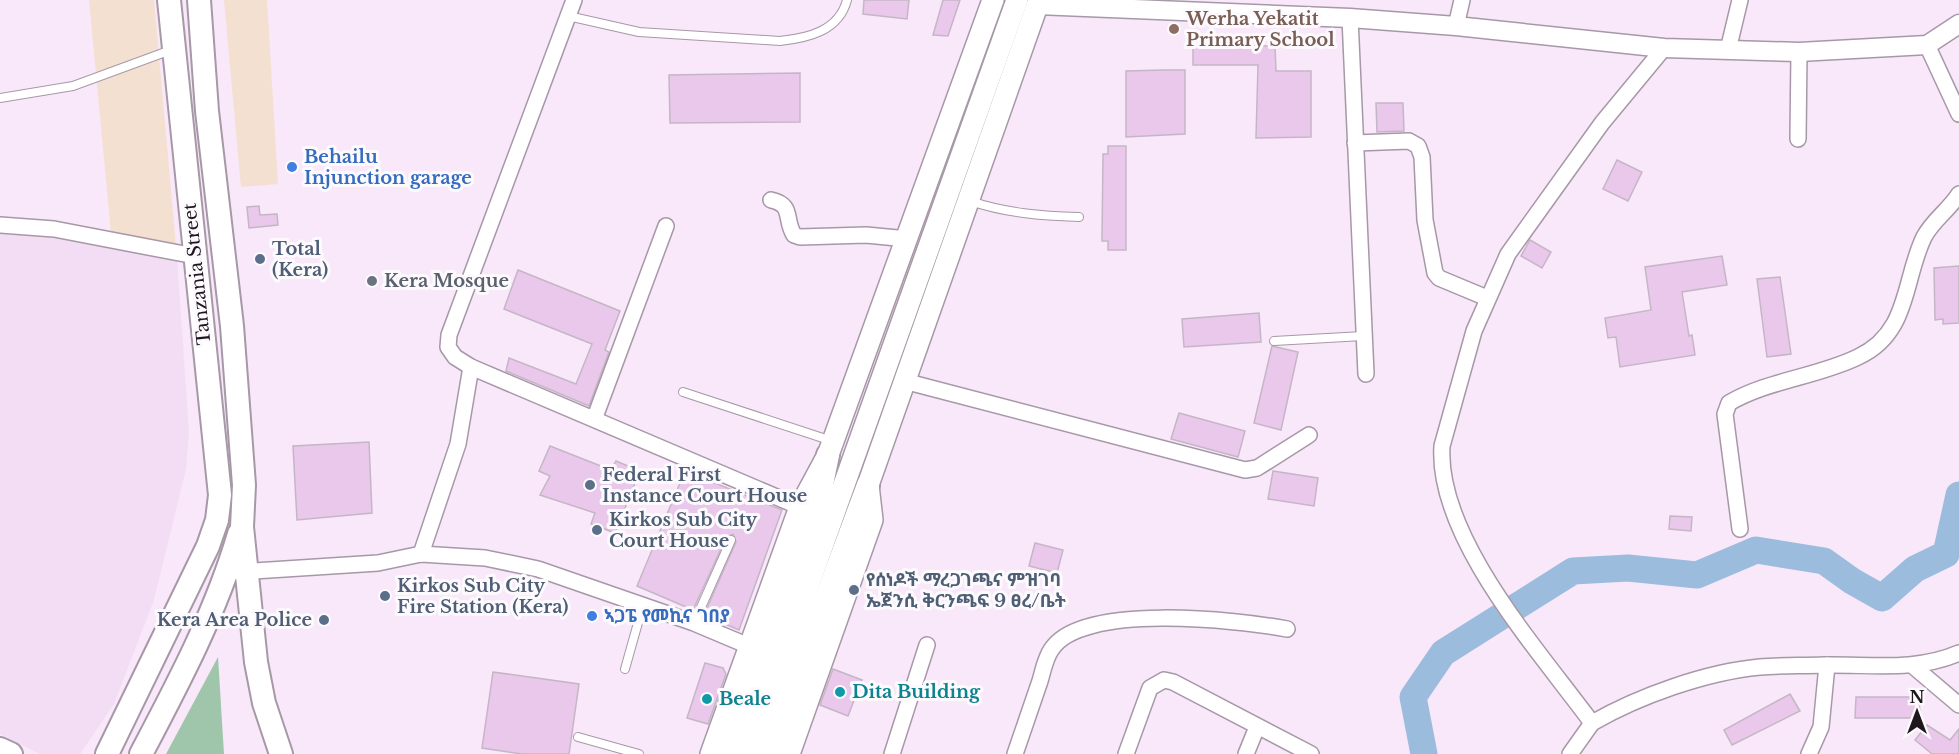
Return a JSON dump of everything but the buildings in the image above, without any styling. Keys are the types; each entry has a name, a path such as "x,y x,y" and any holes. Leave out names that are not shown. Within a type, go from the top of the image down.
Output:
{"main road":[{"name":"Tanzania Street","path":"107,754 204,554 218,520 220,495 169,0"},
{"name":"Tanzania Street","path":"141,754 238,572 242,526 244,485 227,278 207,111 199,0"},
{"path":"730,754 816,514 831,448 993,0"},
{"path":"768,754 868,485 969,200 1031,2"},
{"path":"748,754 1031,2"},
{"path":"198,285 227,278"},
{"path":"711,754 800,507 831,448"},
{"path":"789,754 872,520 868,485"},
{"path":"204,554 238,572 257,673 281,754"},
{"path":"0,749 11,754"}],"street":[{"path":"574,0 449,335 448,347 455,357 471,367 595,417 800,507"},
{"path":"1456,26 1462,0"},
{"path":"1728,50 1740,0"},
{"path":"1031,2 1350,18 1456,26 1664,48 1799,52 1927,45 1959,24"},
{"path":"1350,18 1366,374"},
{"path":"1927,45 1959,114"},
{"path":"1593,723 1478,567 1461,531 1450,500 1441,464 1442,446 1456,390 1487,298 1508,254 1602,123 1664,48"},
{"path":"1798,139 1799,52"},
{"path":"1355,143 1409,141 1418,146 1422,157 1425,220 1435,273 1439,278 1487,298"},
{"path":"1740,529 1725,414 1729,403 1756,391 1825,372 1861,356 1876,346 1898,320 1924,237 1959,194"},
{"path":"771,200 782,202 786,206 790,229 794,235 800,237 866,235 908,239"},
{"path":"0,225 54,229 195,256"},
{"path":"595,417 666,226"},
{"path":"421,554 458,444 471,367"},
{"path":"904,381 1245,470 1257,468 1309,435"},
{"path":"238,572 378,563 421,554 485,558 537,569 694,623 751,647"},
{"path":"1015,754 1051,650 1072,631 1098,622 1194,618 1242,621 1287,629"},
{"path":"892,754 927,645"},
{"path":"1570,754 1593,723 1646,696 1695,681 1759,667 1913,666 1940,661 1959,653"},
{"path":"1809,754 1821,727 1827,665"},
{"path":"1913,666 1959,705"},
{"path":"1126,754 1150,688 1164,680 1173,682 1311,754"},
{"path":"1246,754 1257,727"}],"lane":[{"path":"568,16 639,32 780,41 798,39 831,26 843,14 847,0"},
{"path":"0,99 73,86 174,48"},
{"path":"969,200 997,210 1030,216 1079,217"},
{"path":"1274,341 1363,336"},
{"path":"683,392 831,448"},
{"path":"694,623 731,540"},
{"path":"626,669 643,605"},
{"path":"578,737 639,754"}],"shaded area":[{"path":"89,0 154,0 177,258 112,244"},
{"path":"224,0 267,0 278,184 241,187"},
{"path":"0,224 177,258 189,433 186,469 154,600 114,704 80,754 40,754 0,734"}],"green space":[{"path":"218,657 224,754 166,754"}],"waterway":[{"path":"1424,754 1413,697 1443,653 1573,571 1628,568 1697,575 1756,550 1824,561 1852,581 1882,598 1915,569 1946,554 1959,495"}],"place":[{"name":"Werha Yekatit Primary School","path":"1174,29"},
{"name":"Behailu Injunction garage","path":"292,167"},
{"name":"Total (Kera)","path":"260,259"},
{"name":"Kera Mosque","path":"372,281"},
{"name":"Federal First Instance Court House","path":"590,485"},
{"name":"Kirkos Sub City Court House","path":"597,530"},
{"name":"የሰነዶች ማረጋገጫና ምዝገባ ኤጀንሲ ቅርንጫፍ 9 ፀረ/ቤት","path":"854,590"},
{"name":"Kirkos Sub City Fire Station (Kera)","path":"385,596"},
{"name":"ኣጋፔ የመኪና ገበያ","path":"592,616"},
{"name":"Kera Area Police","path":"324,620"},
{"name":"Dita Building","path":"840,692"},
{"name":"Beale","path":"707,699"}]}
